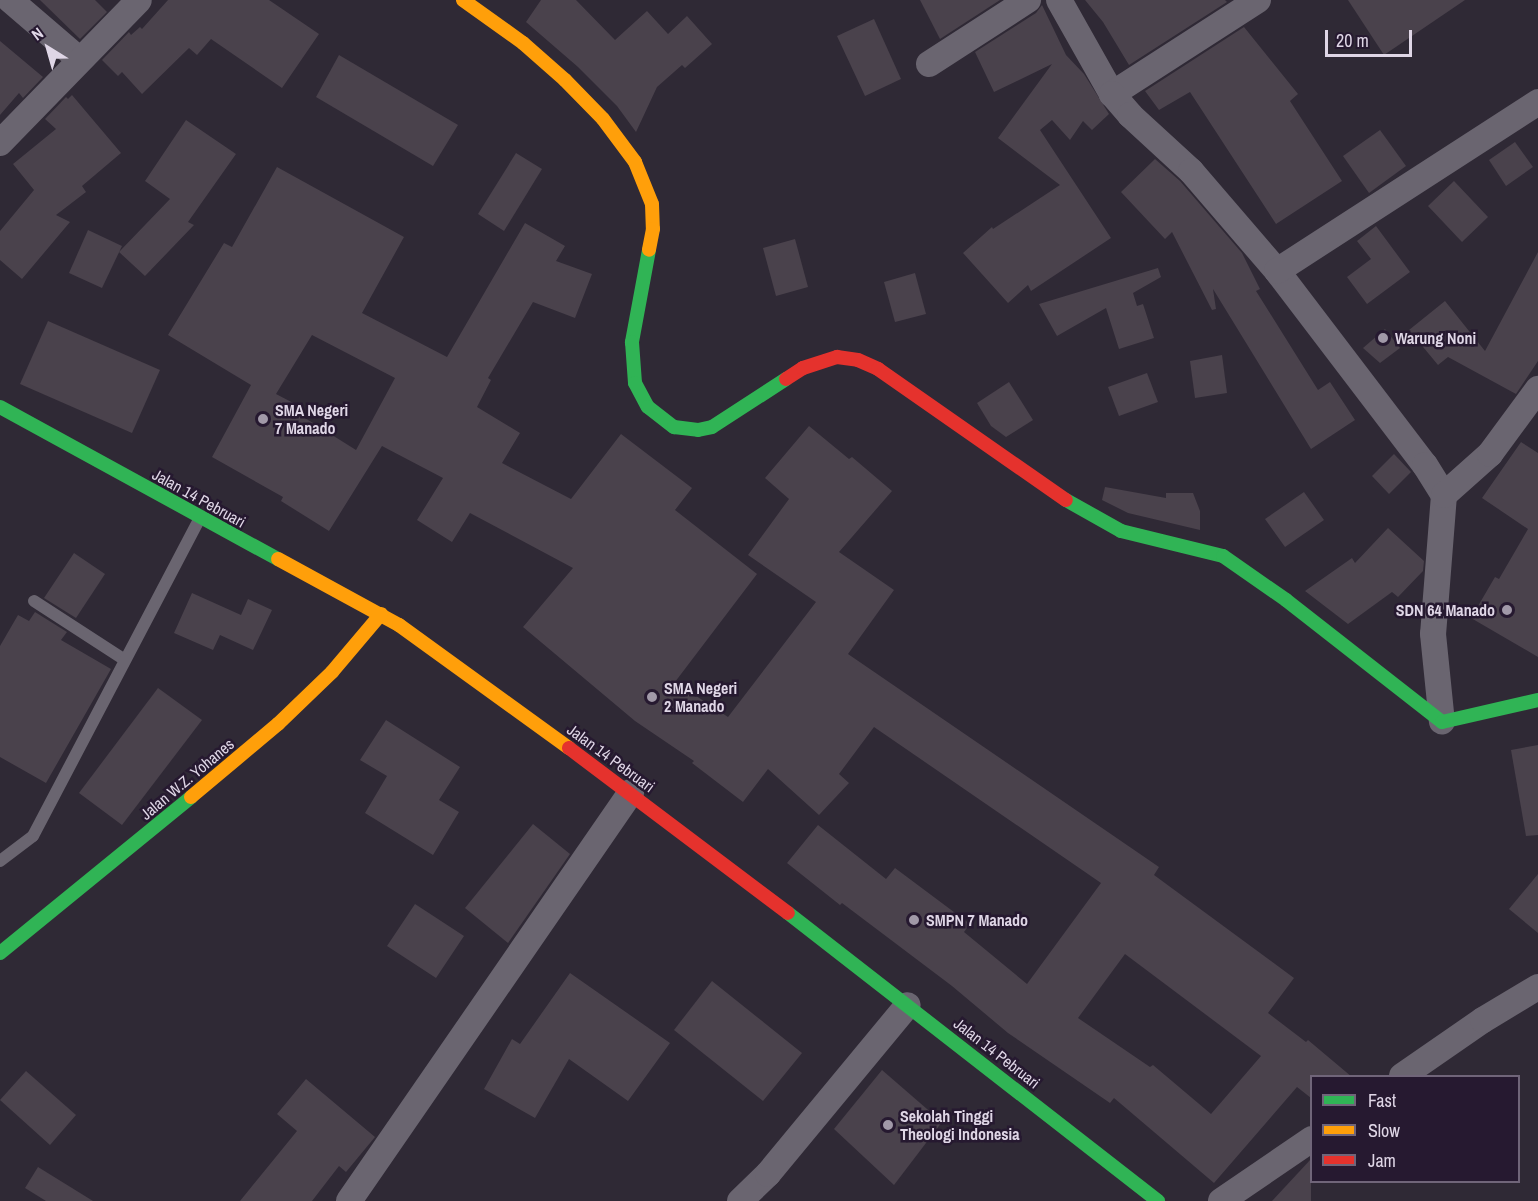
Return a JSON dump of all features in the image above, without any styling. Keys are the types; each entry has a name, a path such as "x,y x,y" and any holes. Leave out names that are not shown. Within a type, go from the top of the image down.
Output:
{"street":[{"path":"10,0 80,60"},
{"path":"0,143 139,0"},
{"path":"463,0 523,43 566,80 603,119 635,162 652,204 653,229 632,342 632,368 640,396 658,416 674,427 685,429 712,427 803,368 837,357 858,360 878,369 1035,480 1094,517 1121,531 1223,556 1295,607 1442,722"},
{"path":"929,64 1028,0"},
{"path":"1059,0 1112,94 1130,115 1191,171 1277,271 1425,465 1444,495 1433,634 1442,722"},
{"path":"1112,94 1258,0"},
{"path":"1277,271 1538,102"},
{"path":"1444,495 1490,454 1538,389"},
{"name":"Jalan 14 Pebruari","path":"0,406 200,518 381,615 632,792 1158,1201"},
{"name":"Jalan W.Z. Yohanes","path":"0,952 214,780 278,724 332,672 381,615"},
{"path":"1442,722 1538,700"},
{"path":"349,1201 632,792"},
{"path":"1405,1075 1483,1020 1538,987"},
{"path":"740,1201 768,1174 908,1005"},
{"path":"1221,1201 1310,1140"}],"lane":[{"path":"0,861 33,836 200,518"},
{"path":"34,601 125,660"}],"building":[{"path":"40,0 95,0 107,12 80,39"},
{"path":"168,0 269,0 319,34 282,88 211,39 197,55 189,48 142,94 122,72 118,76 102,60 129,32 131,35 140,27 142,29"},
{"path":"541,0 576,0 615,40 647,11 668,34 687,16 712,44 685,68 682,65 657,87 636,132 617,106 578,67 526,22"},
{"path":"920,0 1000,0 940,39"},
{"path":"1085,0 1225,0 1227,2 1129,65 1103,22"},
{"path":"1348,0 1465,0 1384,55"},
{"path":"1042,5 1066,55 1084,74 1109,114 1092,130 1083,121 1070,140 1052,120 1040,130 1111,238 1031,291 1028,285 1008,303 963,253 992,227 993,229 1060,185 998,138 1052,64 994,92 975,52 1036,13"},
{"path":"874,19 901,79 865,96 837,36"},
{"path":"1244,27 1298,94 1290,101 1342,181 1276,224 1190,92 1159,110 1145,91"},
{"path":"0,41 43,77 23,98 19,93 0,115"},
{"path":"339,55 458,125 433,166 316,97"},
{"path":"72,95 121,153 82,186 86,192 56,215 70,222 22,279 0,260 0,231 34,190 13,164 56,129 45,119 66,97 68,99"},
{"path":"186,120 236,154 188,222 194,225 145,276 119,252 170,199 145,181"},
{"path":"1380,130 1406,166 1369,193 1343,156"},
{"path":"1515,142 1533,167 1506,186 1489,160"},
{"path":"516,153 542,169 504,231 478,214"},
{"path":"1155,159 1180,181 1242,253 1260,289 1256,291 1318,390 1330,382 1355,420 1311,449 1213,289 1216,309 1212,310 1172,232 1165,239 1121,192"},
{"path":"277,167 404,237 362,313 447,357 525,223 565,246 556,261 592,274 575,318 533,302 488,378 491,380 477,407 520,433 502,463 571,499 621,434 692,488 675,510 757,574 675,682 728,717 816,602 748,555 789,499 765,478 809,426 849,459 852,457 892,491 839,552 894,590 848,654 1159,867 1154,875 1294,978 1268,1013 1306,1042 1308,1040 1350,1075 1310,1075 1310,1097 1297,1087 1214,1183 1114,1098 1110,1103 1008,1033 952,986 842,903 840,905 787,863 818,825 886,879 895,868 970,924 964,932 1027,984 1101,883 874,727 839,774 849,783 819,815 768,769 743,802 692,763 694,761 635,721 523,627 573,568 470,513 452,542 417,520 443,478 382,446 329,531 281,501 283,497 212,457 251,385 168,335 224,243 232,247","holes":["312,335 395,378 356,450 297,413 301,407 276,394","1125,954 1261,1056 1211,1114 1153,1065 1150,1067 1078,1018"]},
{"path":"1454,181 1488,217 1462,242 1428,206"},
{"path":"1376,226 1410,272 1367,304 1347,277 1371,259 1357,241"},
{"path":"88,230 122,246 102,288 69,273"},
{"path":"795,239 808,287 776,296 763,248"},
{"path":"1538,252 1538,361 1516,394 1448,357 1438,365 1409,330 1445,301 1485,351"},
{"path":"1158,268 1161,277 1133,293 1137,306 1143,304 1154,338 1119,349 1106,308 1057,336 1039,304"},
{"path":"915,273 926,314 895,322 884,282"},
{"path":"48,321 160,370 132,433 20,384"},
{"name":"Warung Noni","path":"1385,329 1400,348 1380,363 1363,348"},
{"path":"1222,355 1227,393 1195,398 1190,361"},
{"path":"1147,373 1158,402 1119,416 1108,387"},
{"path":"1009,382 1033,420 1006,437 991,426 977,403"},
{"path":"1521,442 1538,453 1538,657 1471,618 1495,577 1499,579 1528,529 1482,498"},
{"path":"1394,454 1411,472 1389,494 1372,476"},
{"path":"1105,487 1166,498 1166,493 1193,493 1200,511 1200,530 1128,513 1102,500"},
{"path":"1304,492 1324,520 1285,547 1265,519"},
{"path":"1388,528 1424,561 1423,571 1398,597 1392,592 1348,624 1305,591 1352,558 1355,563"},
{"path":"74,553 105,574 76,618 44,598"},
{"path":"192,593 241,615 248,599 272,610 253,650 220,635 213,650 174,633"},
{"path":"35,612 67,632 61,640 111,669 46,783 0,757 0,646 18,615 29,621"},
{"path":"158,688 202,720 122,825 79,793"},
{"path":"386,720 460,767 439,800 459,812 433,855 365,813 387,776 360,760"},
{"path":"1538,745 1538,835 1526,836 1511,750"},
{"path":"533,824 570,854 508,943 465,908"},
{"path":"1538,874 1538,933 1509,909"},
{"path":"415,904 464,936 436,978 387,946"},
{"path":"570,973 670,1043 628,1101 569,1059 535,1118 484,1089 512,1039 520,1044"},
{"path":"712,981 802,1053 763,1101 674,1030"},
{"name":"Sekolah Tinggi Theologi Indonesia","path":"882,1070 942,1122 894,1185 834,1129"},
{"path":"26,1071 76,1115 50,1145 0,1100"},
{"path":"306,1079 375,1137 346,1172 339,1166 312,1201 240,1201 297,1131 277,1114"},
{"path":"1310,1160 1311,1201 1272,1201"},
{"path":"38,1167 93,1201 46,1201 25,1188"}],"traffic: fast":[{"path":"649,250 632,342 635,383 648,407 674,427 698,430 712,427 786,379"},
{"path":"0,407 278,559"},
{"path":"1066,500 1121,531 1223,556 1286,600 1442,722 1538,700"},
{"path":"0,953 191,797"},
{"path":"788,913 1158,1201"}],"traffic: slow":[{"path":"463,0 523,43 565,80 603,119 635,162 652,204 653,229 649,250"},
{"path":"278,559 399,625 569,748"},
{"path":"191,797 278,724 332,672 381,614"}],"traffic: jam":[{"path":"786,379 803,368 837,357 858,360 878,369 1066,500"},
{"path":"569,748 788,913"}],"place":[{"name":"Warung Noni","path":"1383,338"},
{"name":"SMA Negeri 7 Manado","path":"263,419"},
{"name":"SDN 64 Manado","path":"1507,610"},
{"name":"SMA Negeri 2 Manado","path":"652,697"},
{"name":"SMPN 7 Manado","path":"914,920"},
{"name":"Sekolah Tinggi Theologi Indonesia","path":"888,1125"}]}
